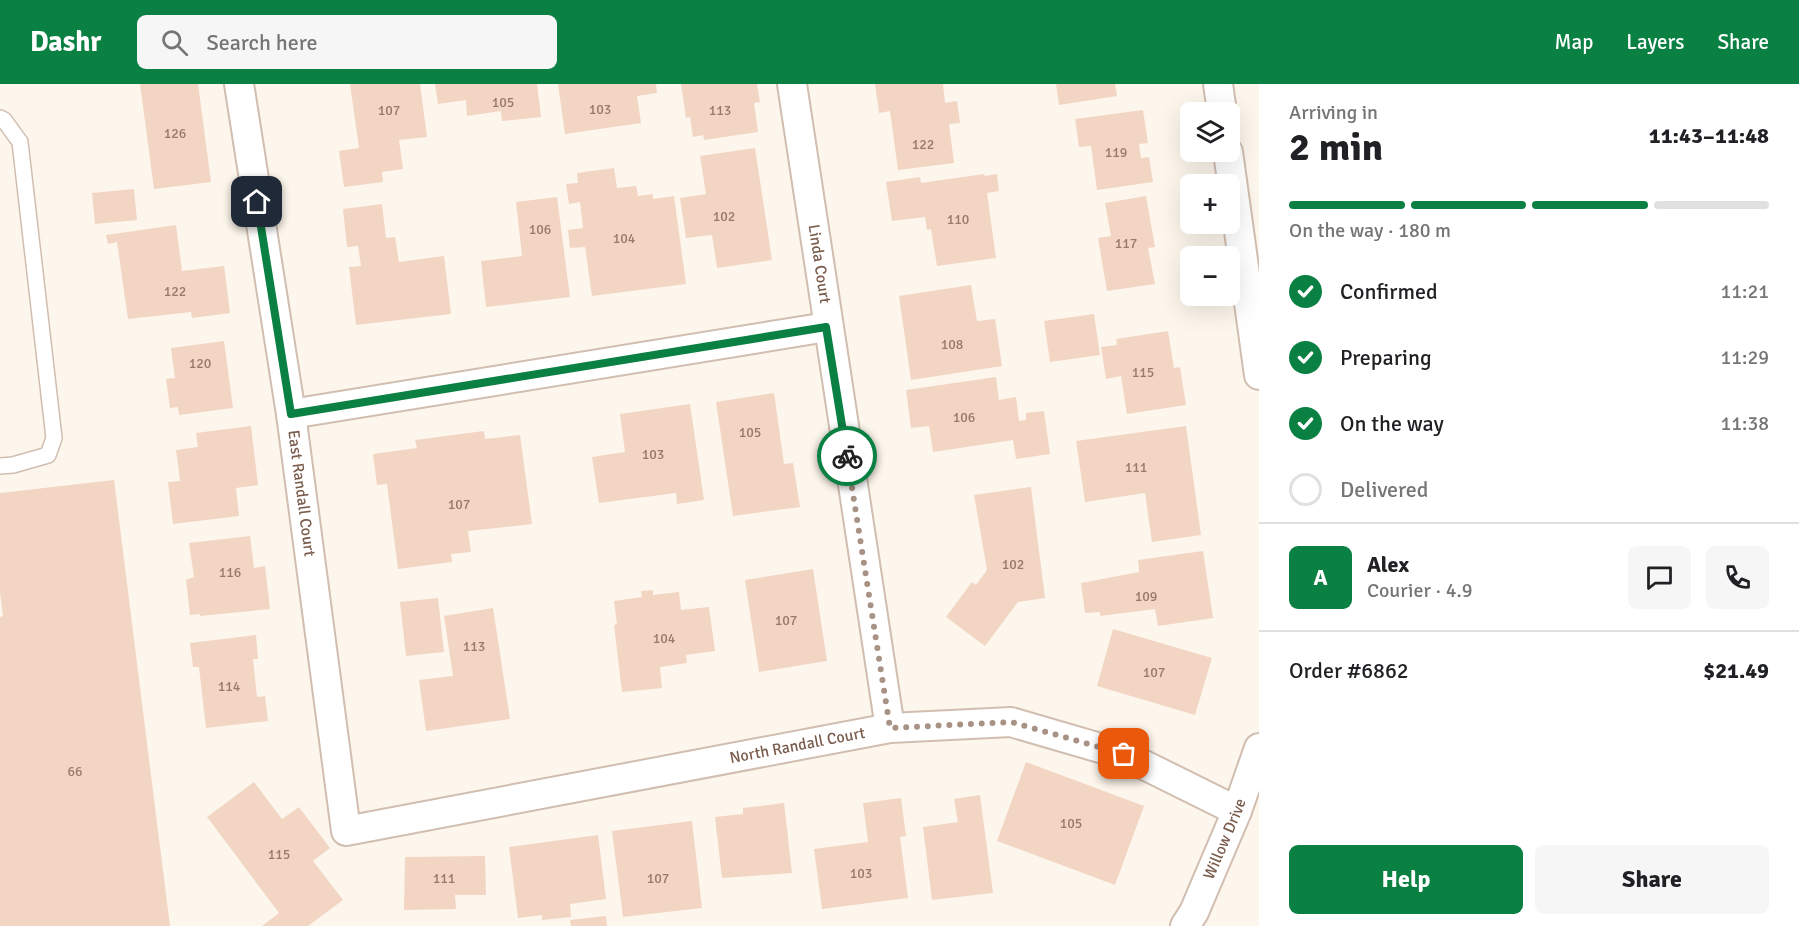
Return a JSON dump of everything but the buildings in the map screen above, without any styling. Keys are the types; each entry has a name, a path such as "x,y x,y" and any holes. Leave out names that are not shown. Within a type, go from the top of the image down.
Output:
{"street":[{"name":"East Randall Court","path":"239,84 291,414 346,831"},
{"name":"Linda Court","path":"792,84 826,327 890,728"},
{"path":"1218,84 1221,102"},
{"path":"1230,162 1257,345 1259,375"},
{"path":"291,414 826,327"},
{"name":"North Randall Court","path":"346,831 890,728 1011,722 1124,754 1237,811"},
{"name":"Willow Drive","path":"1185,926 1194,912 1237,811 1259,748"}],"lane":[{"path":"0,118 20,142 54,438 48,455 14,465 0,466"}],"way so far":[{"path":"847,456 890,728 1011,722 1124,754"}],"route":[{"path":"257,202 291,414 826,327 847,456"}]}
